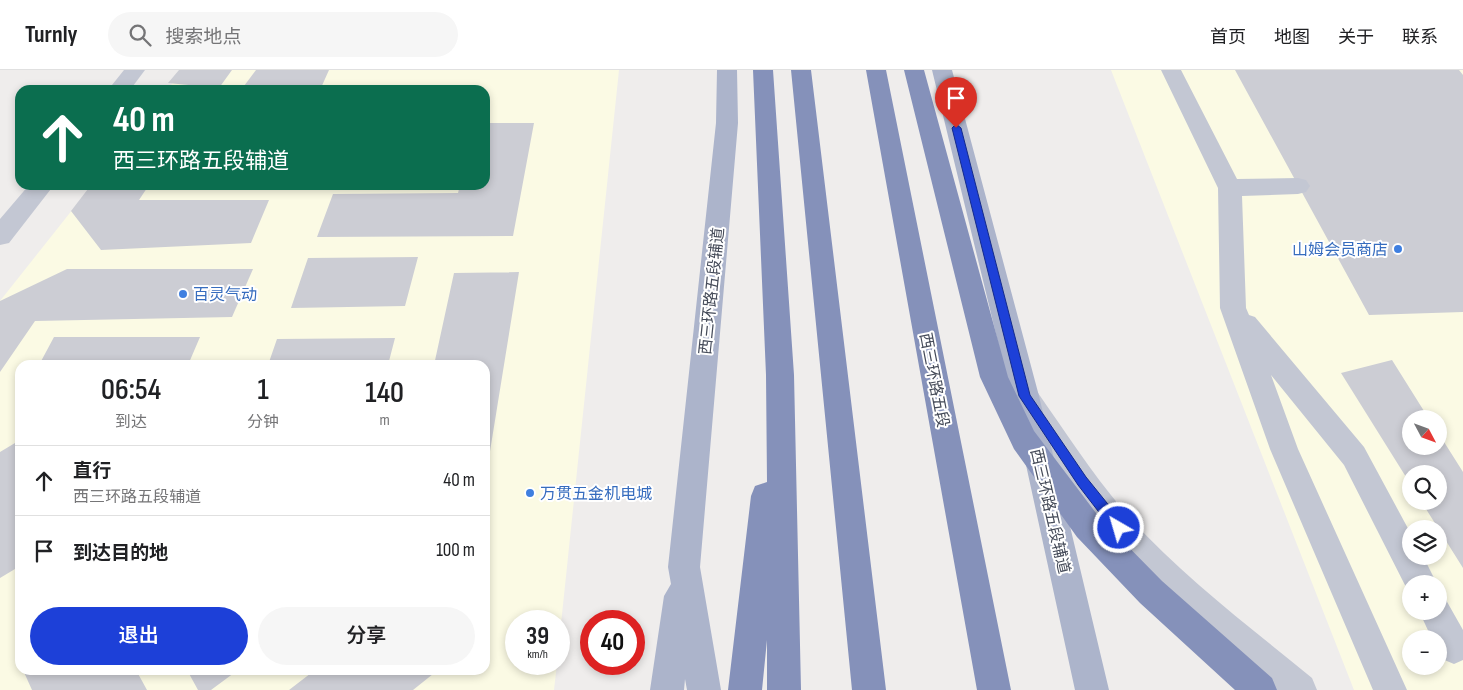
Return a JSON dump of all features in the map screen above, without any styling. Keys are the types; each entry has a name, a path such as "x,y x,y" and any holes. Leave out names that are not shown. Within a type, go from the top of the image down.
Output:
{"highway":[{"path":"764,70 780,375 784,690"},
{"path":"801,70 869,690"},
{"name":"西三环路五段","path":"876,70 994,690"},
{"path":"914,70 994,377 1024,440 1094,534 1151,592 1260,690"},
{"path":"745,690 780,375"}],"main road":[{"name":"西三环路五段辅道","path":"704,690 684,568 727,123 727,70"},
{"name":"西三环路五段辅道","path":"942,70 1025,396 1092,690"},
{"path":"667,690 684,568"}],"street":[{"path":"123,85 135,70"},
{"path":"1172,70 1230,188 1233,308 1284,448 1390,690"},
{"path":"1230,188 1298,186"},
{"path":"0,236 38,190"},
{"path":"1233,308 1354,456 1416,575"},
{"path":"1025,396 1082,481 1119,528 1168,577 1300,690"},
{"path":"1440,620 1454,647"}],"shaded area":[{"name":"万贯五金机电城","path":"183,70 619,70 562,610 505,610 505,675 556,675 554,690 0,690 0,301 88,190 490,190 490,85 171,85"},
{"path":"1111,70 1463,70 1463,690 1354,690"}],"building":[{"path":"179,70 232,70 221,85 168,83"},
{"path":"256,70 329,70 322,85 245,85"},
{"name":"山姆会员商店","path":"1235,70 1459,70 1463,75 1463,312 1369,315"},
{"path":"490,123 534,123 513,236 317,237 333,194 458,193 459,190 490,190"},
{"path":"87,190 146,190 139,200 269,200 251,243 101,250 71,211"},
{"path":"418,257 405,306 291,308 308,258"},
{"path":"67,269 253,269 232,317 35,321 0,372 0,301"},
{"path":"519,272 490,451 490,360 435,360 454,273"},
{"path":"54,337 200,337 190,360 42,360"},
{"path":"395,338 389,360 270,360 277,339"},
{"path":"1392,360 1423,410 1402,410 1402,455 1448,455 1448,448 1463,472 1463,568 1447,542 1447,520 1433,520 1427,510 1447,510 1447,465 1402,465 1402,471 1341,373"},
{"path":"15,443 15,569 0,578 0,452"},
{"path":"25,675 139,675 147,690 32,690"},
{"path":"190,675 231,675 211,690 198,690"},
{"path":"308,675 432,675 413,690 289,690"}],"place":[{"name":"山姆会员商店","path":"1398,249"},
{"name":"百灵气动","path":"183,294"},
{"name":"万贯五金机电城","path":"530,493"}],"route":[{"path":"956,128 1025,396 1082,481 1119,528"}]}
